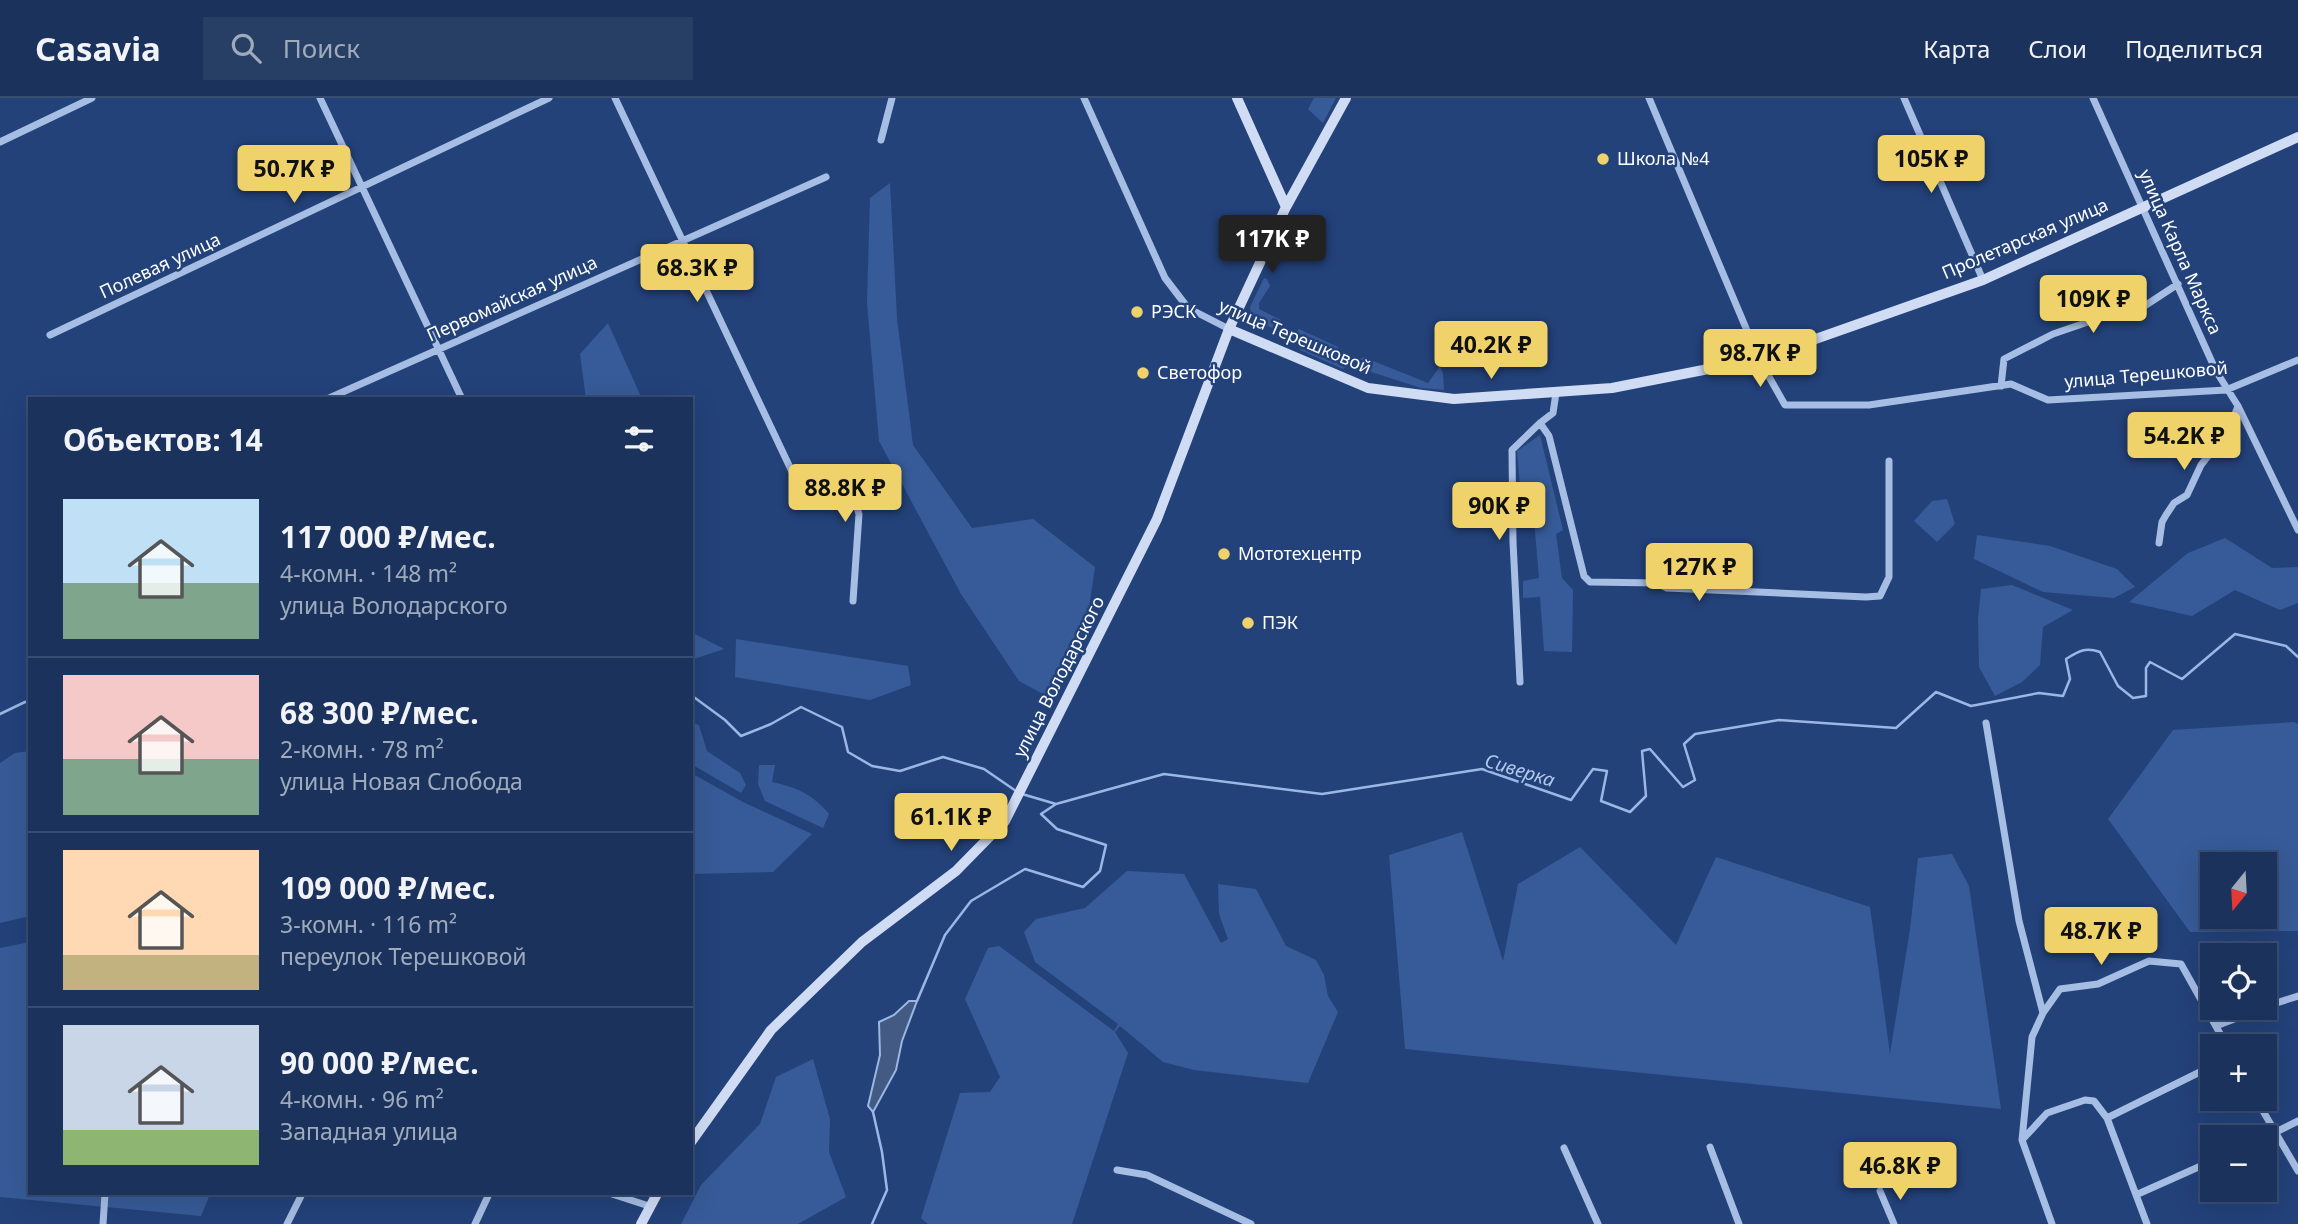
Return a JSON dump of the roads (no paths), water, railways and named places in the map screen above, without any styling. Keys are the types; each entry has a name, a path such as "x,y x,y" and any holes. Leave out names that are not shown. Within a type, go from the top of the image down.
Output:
{"main road":[{"path":"1237,98 1286,206"},
{"path":"1229,329 1286,206 1346,98"},
{"name":"Пролетарская улица","path":"1759,359 1983,280 2298,137"},
{"name":"улица Терешковой","path":"1229,329 1368,388 1454,399 1612,388 1759,359"},
{"name":"улица Володарского","path":"693,1139 771,1030 862,942 956,871 1005,821 1157,519 1229,329"},
{"path":"641,1224 656,1195"}],"street":[{"path":"0,142 92,98"},
{"path":"320,98 461,397"},
{"name":"Полевая улица","path":"50,335 549,98"},
{"path":"615,98 804,498"},
{"path":"881,139 892,98"},
{"name":"улица Терешковой","path":"1084,98 1165,278 1188,308 1229,329"},
{"path":"1649,98 1759,359"},
{"path":"1904,98 1983,280"},
{"name":"улица Карла Маркса","path":"2093,98 2226,390 2238,406 2298,530"},
{"name":"Первомайская улица","path":"331,397 826,177"},
{"path":"2001,386 2004,359 2053,334 2146,305 2178,284"},
{"name":"улица Терешковой","path":"1759,359 1785,405 1869,405 2011,384 2048,400 2226,390 2298,360"},
{"path":"1520,682 1513,542 1512,450 1553,413 1556,393"},
{"path":"2159,543 2162,522 2166,515 2174,503 2188,495 2201,465 2230,428 2238,406"},
{"path":"1540,423 1549,436 1584,576 1590,582 1657,583 1667,588 1880,596 1889,577 1889,461"},
{"path":"797,482 826,469 845,472 859,514 853,601"},
{"path":"1986,723 2019,921 2043,1013"},
{"path":"2052,1224 2022,1140 2032,1037 2043,1013 2060,989 2098,984 2149,961 2181,964 2220,1034"},
{"path":"2277,1003 2298,996"},
{"path":"2216,1026 2232,1020"},
{"path":"2107,1118 2200,1072"},
{"path":"2022,1140 2047,1113 2085,1100 2094,1101 2107,1118 2147,1224"},
{"path":"2277,1132 2298,1121"},
{"path":"2277,1136 2298,1171"},
{"path":"1710,1147 1738,1224"},
{"path":"1564,1148 1598,1224"},
{"path":"2138,1195 2200,1167"},
{"path":"1117,1170 1147,1175 1251,1224"},
{"path":"1880,1191 1894,1224"},
{"path":"103,1224 104,1195"},
{"path":"287,1224 302,1195"},
{"path":"475,1224 489,1195"},
{"path":"615,1195 649,1206"}],"waterway":[{"name":"Сиверка","path":"1022,794 1056,804 1164,774 1322,794 1482,769 1571,800 1593,769 1607,771 1601,801 1630,812 1646,796 1642,751 1650,749 1683,787 1695,780 1684,744 1695,734 1779,720 1896,728 1936,692 1971,706 2039,693 2063,696 2070,679 2066,659 2086,650 2100,652 2118,686 2133,698 2146,696 2146,668 2150,662 2182,679 2235,634 2286,646 2298,657"},
{"name":"Сиверка","path":"693,696 725,720 741,736 771,724 801,707 842,727 848,752 872,766 900,771 943,757 984,769 1016,791"},
{"name":"Сиверка","path":"0,714 28,702"},
{"path":"917,1001 945,935 971,901 1025,869 1083,887 1100,871 1106,845 1057,829 1041,814 1056,804"},
{"path":"872,1224 887,1190 873,1112"}],"place":[{"name":"Школа №4","path":"1603,159"},
{"name":"РЭСК","path":"1137,312"},
{"name":"Светофор","path":"1143,373"},
{"name":"Мототехцентр","path":"1224,554"},
{"name":"ПЭК","path":"1248,623"}]}
